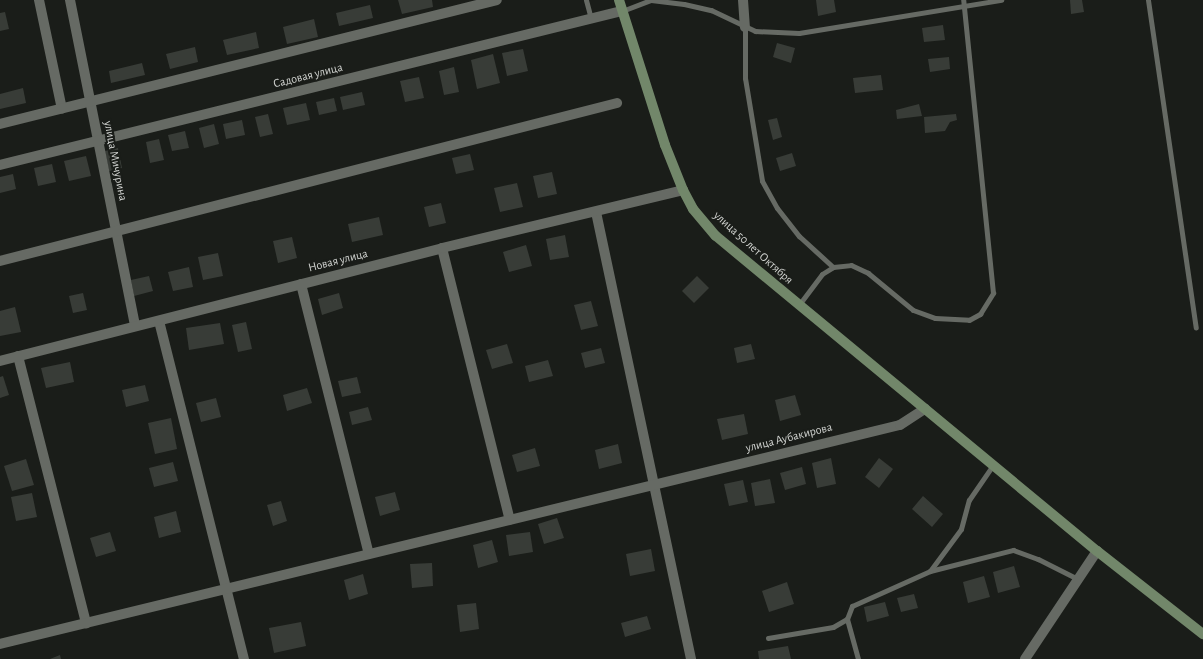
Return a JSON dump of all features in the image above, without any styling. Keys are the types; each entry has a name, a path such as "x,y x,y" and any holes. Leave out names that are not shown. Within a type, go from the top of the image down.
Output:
{"main road":[{"name":"улица 50 лет Октября","path":"619,0 665,145 682,190 693,209 716,236 798,306 925,408 1097,551 1203,634"}],"street":[{"path":"39,0 62,109"},
{"name":"улица Мичурина","path":"70,0 136,326"},
{"path":"0,124 497,0"},
{"path":"743,0 745,27"},
{"name":"Садовая улица","path":"0,165 99,142 622,11"},
{"path":"0,261 116,233 617,103"},
{"name":"Новая улица","path":"0,361 442,248 682,190"},
{"path":"596,212 691,659"},
{"path":"442,248 510,520"},
{"path":"300,284 369,554"},
{"path":"159,320 244,659"},
{"path":"18,356 86,623"},
{"name":"улица Аубакирова","path":"0,644 900,425 925,408"},
{"path":"1025,659 1097,551"}],"lane":[{"path":"586,0 591,18"},
{"path":"622,11 651,0 684,4 711,10 755,31 799,33 1001,0"},
{"path":"798,306 822,274 833,266 851,265 868,273 913,310 935,318 969,320 980,314 993,293 963,0"},
{"path":"1148,0 1196,328"},
{"path":"745,27 745,78 762,181 777,208 799,236 833,266"},
{"path":"930,571 961,529 968,500 993,465"},
{"path":"858,659 847,619 852,606 930,571 1013,550 1038,559 1078,579"},
{"path":"768,638 833,627 847,619"}],"building":[{"path":"398,0 432,0 433,7 402,14"},
{"path":"816,0 834,0 836,12 818,16"},
{"path":"1070,0 1082,0 1084,12 1071,14"},
{"path":"370,5 373,18 339,26 336,13"},
{"path":"5,12 9,29 0,31 0,13"},
{"path":"314,19 318,37 287,44 283,27"},
{"path":"943,25 945,40 924,42 922,28"},
{"path":"256,32 259,48 227,55 223,40"},
{"path":"777,43 795,48 791,63 773,57"},
{"path":"195,47 198,62 170,69 166,54"},
{"path":"523,49 528,71 507,76 502,53"},
{"path":"493,54 500,83 477,89 471,60"},
{"path":"949,57 950,69 930,72 928,59"},
{"path":"142,63 145,75 111,83 109,71"},
{"path":"454,67 459,92 444,95 439,71"},
{"path":"881,75 883,90 855,93 853,78"},
{"path":"419,77 424,98 405,102 400,81"},
{"path":"23,88 26,103 0,109 0,94"},
{"path":"362,92 365,105 343,110 340,97"},
{"path":"334,98 337,111 319,115 316,102"},
{"path":"306,103 310,120 287,125 283,108"},
{"path":"919,104 922,116 897,119 896,110"},
{"path":"268,114 273,134 260,137 255,117"},
{"path":"956,114 957,120 950,122 945,131 925,133 924,117"},
{"path":"777,118 782,137 773,140 768,120"},
{"path":"242,120 245,135 226,139 223,124"},
{"path":"214,124 219,144 204,148 199,128"},
{"path":"185,131 189,148 172,151 168,135"},
{"path":"159,139 164,160 150,163 146,142"},
{"path":"118,148 122,168 109,171 105,151"},
{"path":"792,153 796,166 780,171 776,158"},
{"path":"470,154 474,170 456,174 452,158"},
{"path":"86,156 91,176 69,181 64,161"},
{"path":"52,164 56,182 38,186 34,168"},
{"path":"552,172 557,194 538,198 533,176"},
{"path":"13,174 16,189 0,193 0,177"},
{"path":"517,183 523,207 500,212 494,188"},
{"path":"441,203 446,223 429,227 424,207"},
{"path":"379,217 383,235 352,242 348,224"},
{"path":"565,235 569,257 550,260 546,239"},
{"path":"292,237 297,258 278,263 273,241"},
{"path":"526,245 532,266 509,272 503,252"},
{"path":"218,253 223,276 203,280 198,257"},
{"path":"189,267 193,287 173,291 168,272"},
{"path":"149,276 153,291 134,296 131,280"},
{"path":"697,276 709,288 694,303 682,291"},
{"path":"83,293 87,310 73,313 69,296"},
{"path":"339,293 343,308 322,315 318,299"},
{"path":"591,301 598,326 581,330 574,305"},
{"path":"15,307 21,332 0,336 0,311"},
{"path":"246,322 252,349 238,352 232,325"},
{"path":"220,323 224,344 189,350 186,328"},
{"path":"507,344 513,363 492,369 486,350"},
{"path":"751,344 755,359 737,363 734,348"},
{"path":"601,348 605,363 585,368 581,353"},
{"path":"548,360 553,376 529,382 525,366"},
{"path":"70,362 74,382 46,388 41,368"},
{"path":"3,376 9,395 0,398 0,377"},
{"path":"357,377 361,393 342,397 338,381"},
{"path":"145,385 149,401 126,407 122,390"},
{"path":"307,388 312,403 287,411 283,395"},
{"path":"795,395 801,415 780,421 775,400"},
{"path":"216,398 221,417 201,422 196,403"},
{"path":"368,407 372,420 352,425 349,412"},
{"path":"744,414 748,434 722,440 717,419"},
{"path":"171,418 177,449 155,454 148,423"},
{"path":"618,444 622,463 599,469 595,450"},
{"path":"535,448 540,466 517,472 512,455"},
{"path":"831,458 836,484 817,488 812,463"},
{"path":"879,458 893,469 879,488 865,477"},
{"path":"26,459 34,485 12,491 4,466"},
{"path":"173,462 178,481 154,487 149,468"},
{"path":"802,467 806,484 785,490 780,473"},
{"path":"770,479 775,503 755,506 751,483"},
{"path":"743,480 748,502 729,506 724,484"},
{"path":"395,492 400,510 380,516 375,497"},
{"path":"32,493 37,517 16,521 11,497"},
{"path":"923,496 943,514 932,527 912,509"},
{"path":"281,501 287,521 273,526 267,505"},
{"path":"176,511 181,532 159,538 154,517"},
{"path":"557,518 564,538 544,544 538,524"},
{"path":"110,532 116,551 96,557 90,538"},
{"path":"530,532 533,552 509,556 506,535"},
{"path":"492,540 498,562 478,568 473,545"},
{"path":"651,549 655,571 630,576 626,554"},
{"path":"432,563 433,586 412,588 410,564"},
{"path":"1014,566 1020,587 998,593 993,572"},
{"path":"363,574 368,594 349,600 344,580"},
{"path":"984,576 990,597 968,603 963,582"},
{"path":"787,582 794,604 769,612 762,591"},
{"path":"914,594 918,608 901,612 897,598"},
{"path":"885,602 889,616 867,622 864,607"},
{"path":"476,603 479,629 460,632 457,605"},
{"path":"647,616 651,629 625,637 621,623"},
{"path":"301,622 306,646 274,653 269,628"},
{"path":"788,646 791,659 759,659 758,651"},
{"path":"60,655 61,659 50,659"}]}
